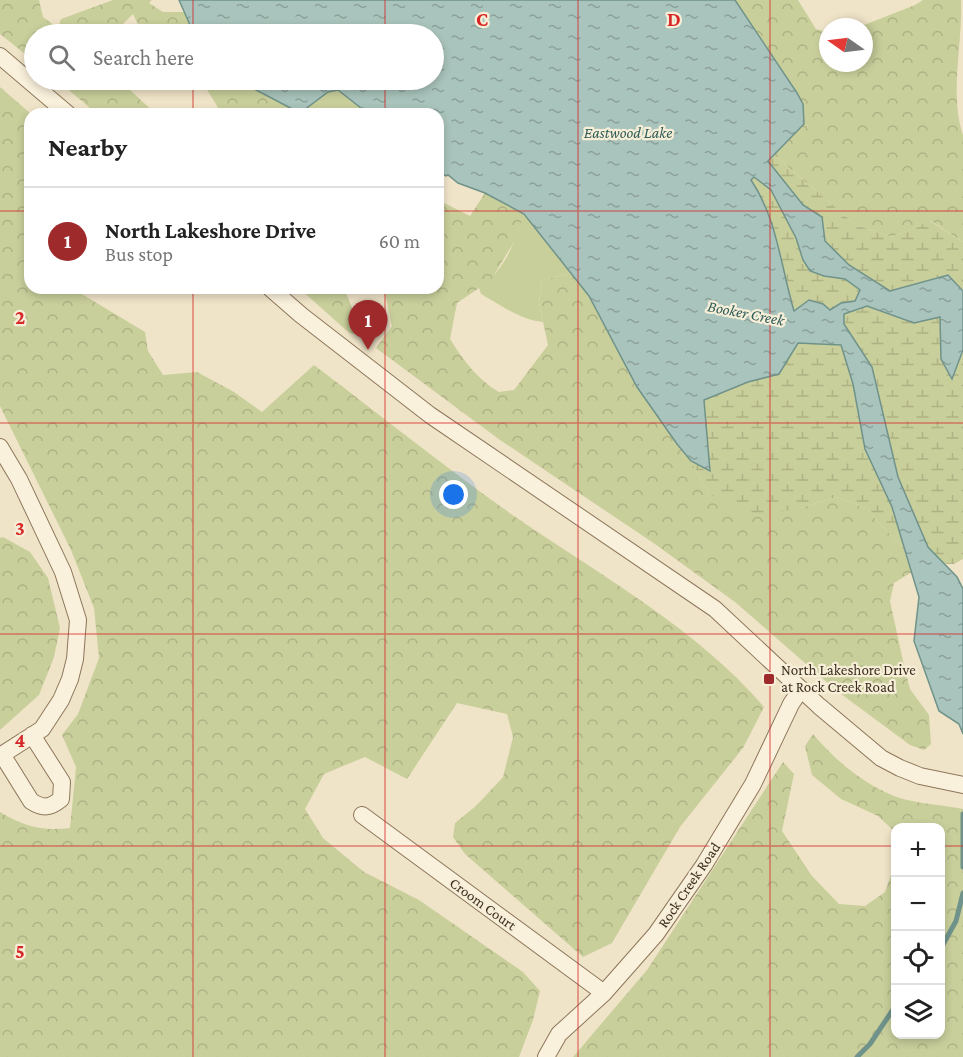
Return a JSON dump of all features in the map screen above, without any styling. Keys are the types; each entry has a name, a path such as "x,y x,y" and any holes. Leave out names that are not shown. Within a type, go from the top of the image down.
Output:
{"street":[{"path":"0,56 24,76"},
{"path":"40,90 61,108"},
{"path":"277,294 430,415 715,609 801,689 881,758 900,768 944,782 963,785"},
{"path":"0,447 19,479 63,572 78,620 75,659 61,700 42,729 32,735 1,756 31,801 39,806 54,805 61,799 62,782 32,735"},
{"name":"Rock Creek Road","path":"546,1057 559,1034 604,993 656,934 704,865 753,784 791,704 801,689"},
{"name":"Croom Court","path":"362,815 604,993"}],"green space":[{"path":"0,0 39,0 43,17 53,24 24,24 24,53 0,34"},
{"path":"113,0 152,0 149,3 163,12 184,12 189,24 138,24 133,14 123,24 59,24 61,19"},
{"path":"735,0 798,0 816,29 819,30 819,72 873,72 873,22 923,0 961,0 957,102 963,135 963,242 931,221 892,237 856,225 773,154 799,129 797,93"},
{"path":"0,87 24,108 24,294 82,294 145,332 148,351 163,375 197,372 234,392 262,412 314,365 489,498 678,628 738,679 764,707 743,748 680,827 612,943 583,957 465,854 453,837 455,823 477,805 503,777 513,737 507,714 457,703 407,779 365,757 324,774 305,809 323,838 364,872 419,900 523,972 540,991 533,1020 519,1057 0,1057 0,812 34,827 70,828 76,767 62,735 78,714 99,658 94,608 71,550 0,406"},
{"path":"69,90 130,90 149,108 90,108"},
{"path":"207,90 256,90 290,108 218,108"},
{"path":"338,90 361,108 307,108 328,92"},
{"path":"773,154 856,225 892,237 930,221 963,242 963,291 948,275 890,291 849,265 825,241 822,217 803,205 768,161"},
{"path":"754,176 771,189 796,238 803,260 824,276 845,279 860,290 855,301 841,303 830,310 823,304 794,311 773,227 751,180"},
{"path":"485,193 524,214 517,237 491,280 457,303 450,339 484,382 499,392 514,390 548,345 539,303 542,280 571,273 589,296 637,387 691,461 709,494 796,509 837,497 868,509 906,550 912,572 894,583 890,601 910,689 929,715 931,744 924,750 910,745 837,691 735,602 652,542 500,440 376,348 392,326 385,294 444,294 444,203 470,216"},
{"path":"524,214 571,273 542,280 539,303 543,322 511,311 481,294 479,288 495,274 508,256"},
{"path":"306,294 346,294 355,315 356,333 352,334"},
{"path":"867,306 914,323 940,317 941,359 952,378 963,350 963,559 954,564 945,564 928,547 898,477 872,368 844,324 844,314"},
{"path":"798,343 841,345 906,550 868,509 837,497 796,509 752,516 709,494 691,461 710,470 704,400 748,382 779,374"},
{"path":"3,537 30,552 48,578 60,628 54,657 39,695 0,730 0,538"},
{"path":"813,734 850,770 882,791 910,800 963,809 963,1057 573,1057 647,970 783,762 794,774 782,831 812,876 839,904 865,906 885,892 891,875 891,1039 945,1039 945,823 891,823 891,828 878,816 841,799 812,775 805,746"}],"water":[{"name":"Eastwood Lake","path":"179,0 735,0 803,104 804,124 768,161 803,205 822,217 825,241 849,265 890,291 948,275 963,291 963,350 952,379 941,359 940,317 914,323 867,306 844,314 844,324 872,367 898,477 928,547 957,577 963,589 963,734 959,724 939,711 914,641 919,597 892,507 865,449 853,384 841,345 798,343 779,374 748,382 704,400 710,471 691,461 677,444 637,387 589,296 524,214 444,175 444,108 361,108 338,90 444,90 444,24 190,24","holes":["754,177 771,190 796,238 803,260 810,271 845,279 860,290 855,301 841,303 830,310 823,304 809,300 794,311 773,227 751,180"]},
{"name":"Eastwood Lake","path":"256,90 338,90 328,92 307,108 290,108"}],"waterway":[{"name":"Booker Creek","path":"963,814 963,867"},
{"name":"Booker Creek","path":"945,941 956,921 963,893"},
{"name":"Booker Creek","path":"857,1057 870,1044 891,1012"}],"place":[{"name":"North Lakeshore Drive","path":"368,350"},
{"name":"North Lakeshore Drive at Rock Creek Road","path":"769,679"}]}
